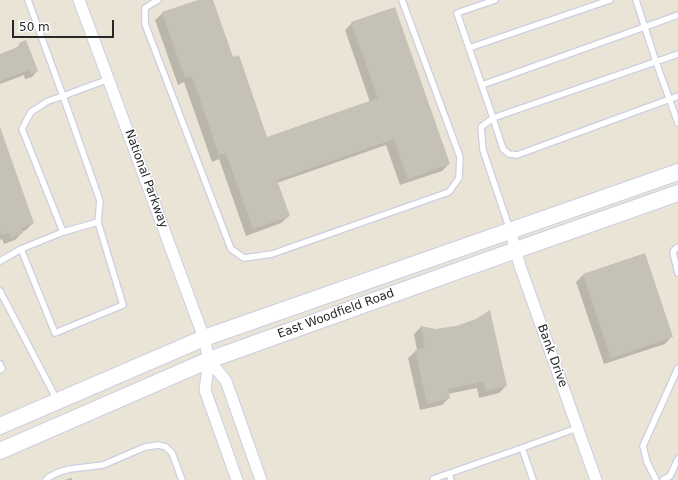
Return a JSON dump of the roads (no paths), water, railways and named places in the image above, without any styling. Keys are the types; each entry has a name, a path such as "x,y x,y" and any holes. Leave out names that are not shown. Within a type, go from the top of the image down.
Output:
{"street":[{"name":"National Parkway","path":"79,0 204,338 209,360 205,390 237,480"},
{"name":"East Woodfield Road","path":"0,426 204,338 678,172"},
{"name":"East Woodfield Road","path":"0,451 209,360 678,193"},
{"name":"Bank Drive","path":"510,230 520,266 596,480"},
{"name":"National Parkway","path":"209,360 226,381 261,480"}],"lane":[{"path":"21,249 55,333 123,305 98,222 100,201 28,0"},
{"path":"158,0 145,8 145,24 231,249 244,258 272,254 449,192 459,178 460,157 402,0"},
{"path":"495,0 457,13 503,149 509,154 517,155 678,96"},
{"path":"469,48 610,0"},
{"path":"636,0 678,123"},
{"path":"482,85 678,15"},
{"path":"510,230 483,150 481,127 493,118 678,54"},
{"path":"63,232 22,129 31,112 48,101 109,79"},
{"path":"0,261 21,249 63,232 98,222"},
{"path":"678,247 673,253 678,273"},
{"path":"0,291 58,401"},
{"path":"0,364 2,369 0,370"},
{"path":"656,480 647,462 642,446 678,368"},
{"path":"433,479 578,428"},
{"path":"46,480 59,472 70,469 103,465 145,447 158,445 166,447 172,453 182,480"},
{"path":"522,448 533,480"},
{"path":"663,480 670,476 678,459"},
{"path":"449,474 451,480"}]}
